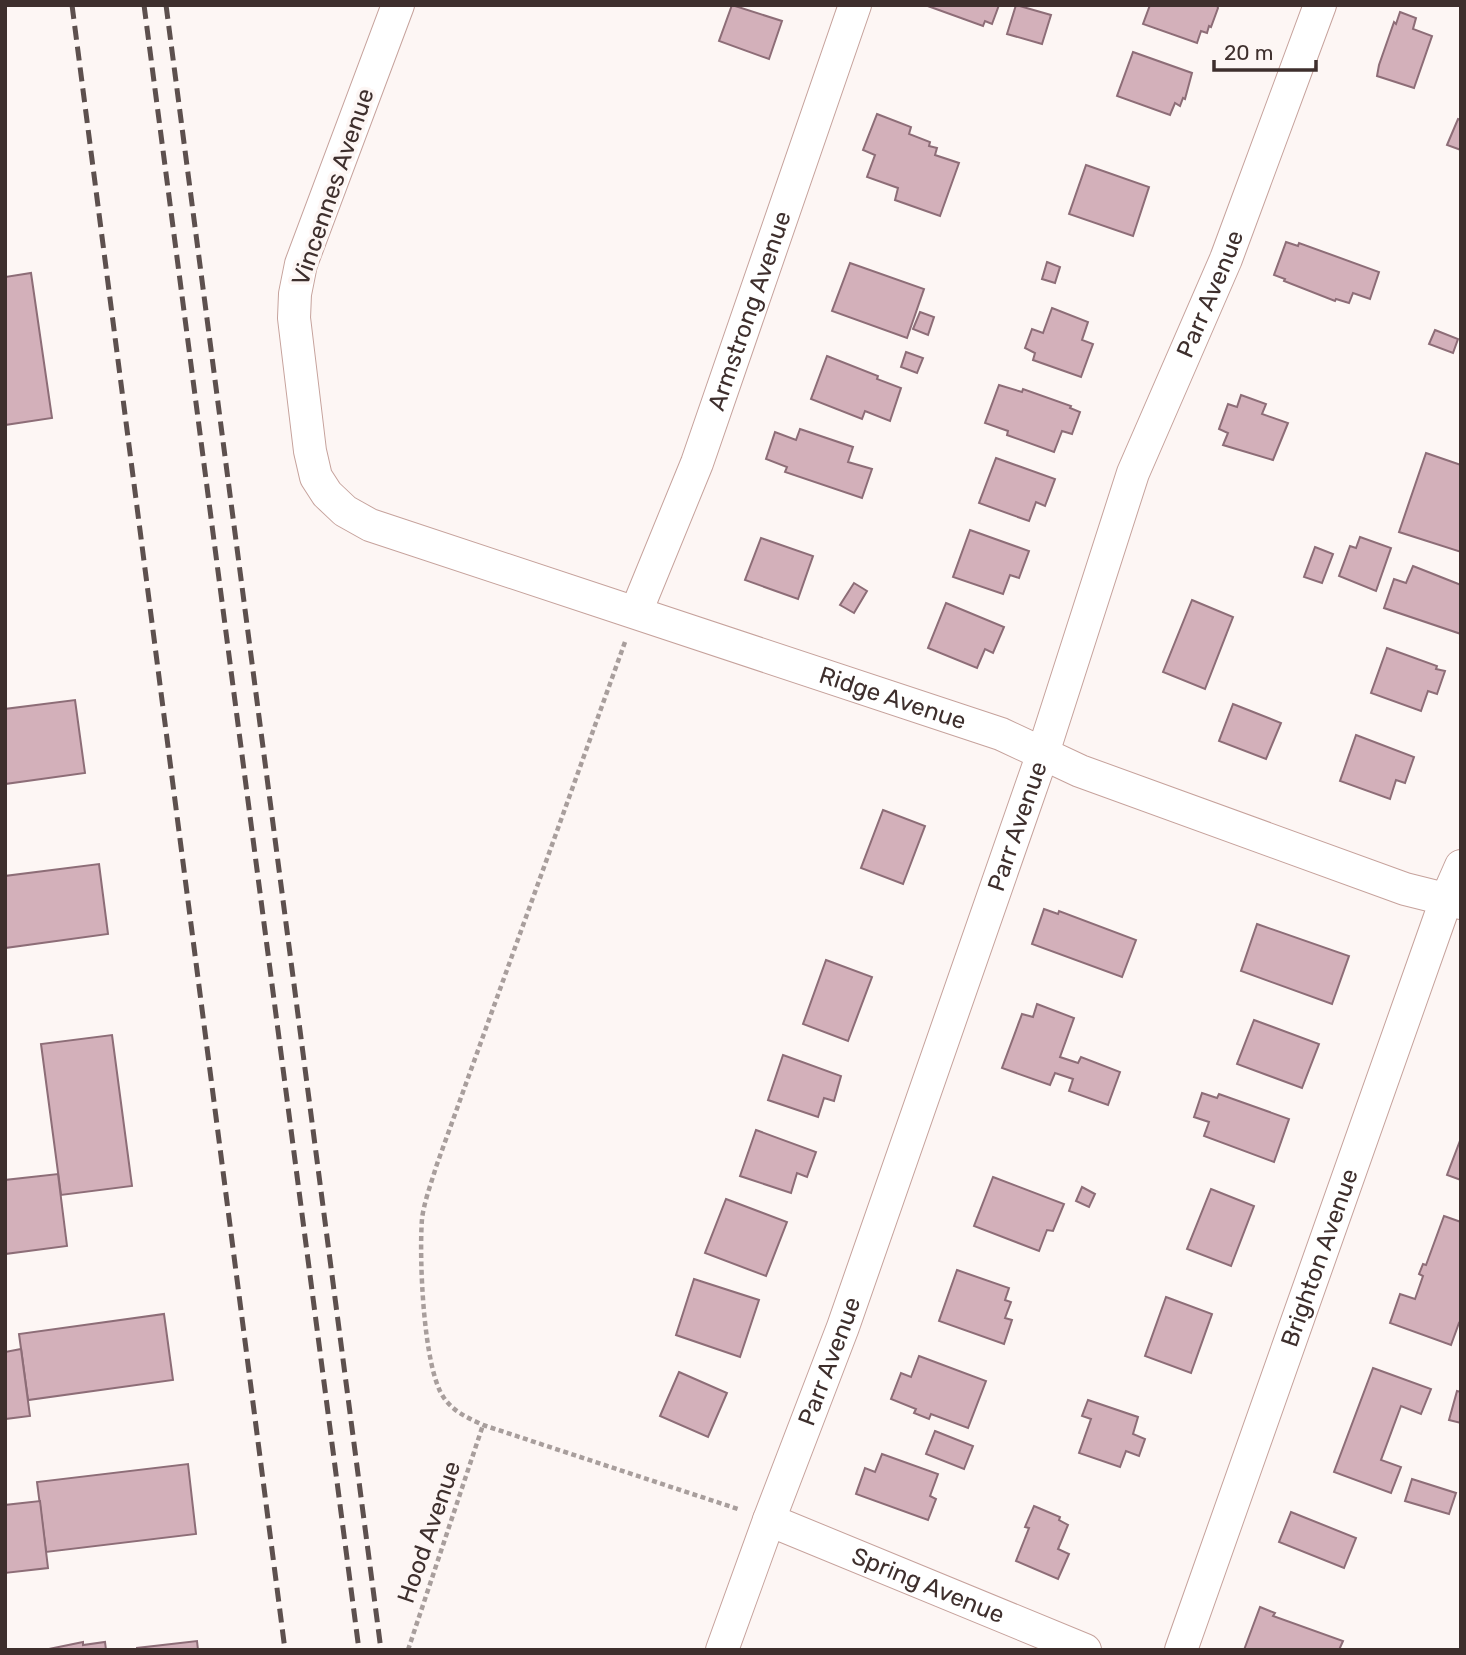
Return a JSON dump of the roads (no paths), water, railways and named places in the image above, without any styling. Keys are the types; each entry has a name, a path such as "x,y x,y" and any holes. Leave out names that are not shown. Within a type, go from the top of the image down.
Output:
{"street":[{"name":"Armstrong Avenue","path":"636,612 698,463 855,5"},
{"name":"Parr Avenue","path":"722,1650 844,1327 1043,753 1133,473 1226,259 1320,5"},
{"name":"Vincennes Avenue","path":"327,494 316,477 310,452 294,318 295,293 301,264 390,14"},
{"name":"Ridge Avenue","path":"327,494 345,511 370,524 1001,734 1080,771 1405,889 1453,902"},
{"name":"Brighton Avenue","path":"1181,1650 1453,902 1461,866"},
{"name":"Spring Avenue","path":"769,1520 1085,1650"}],"railway":[{"path":"72,5 285,1650"},
{"path":"144,5 359,1650"},
{"path":"166,5 381,1650"}]}
